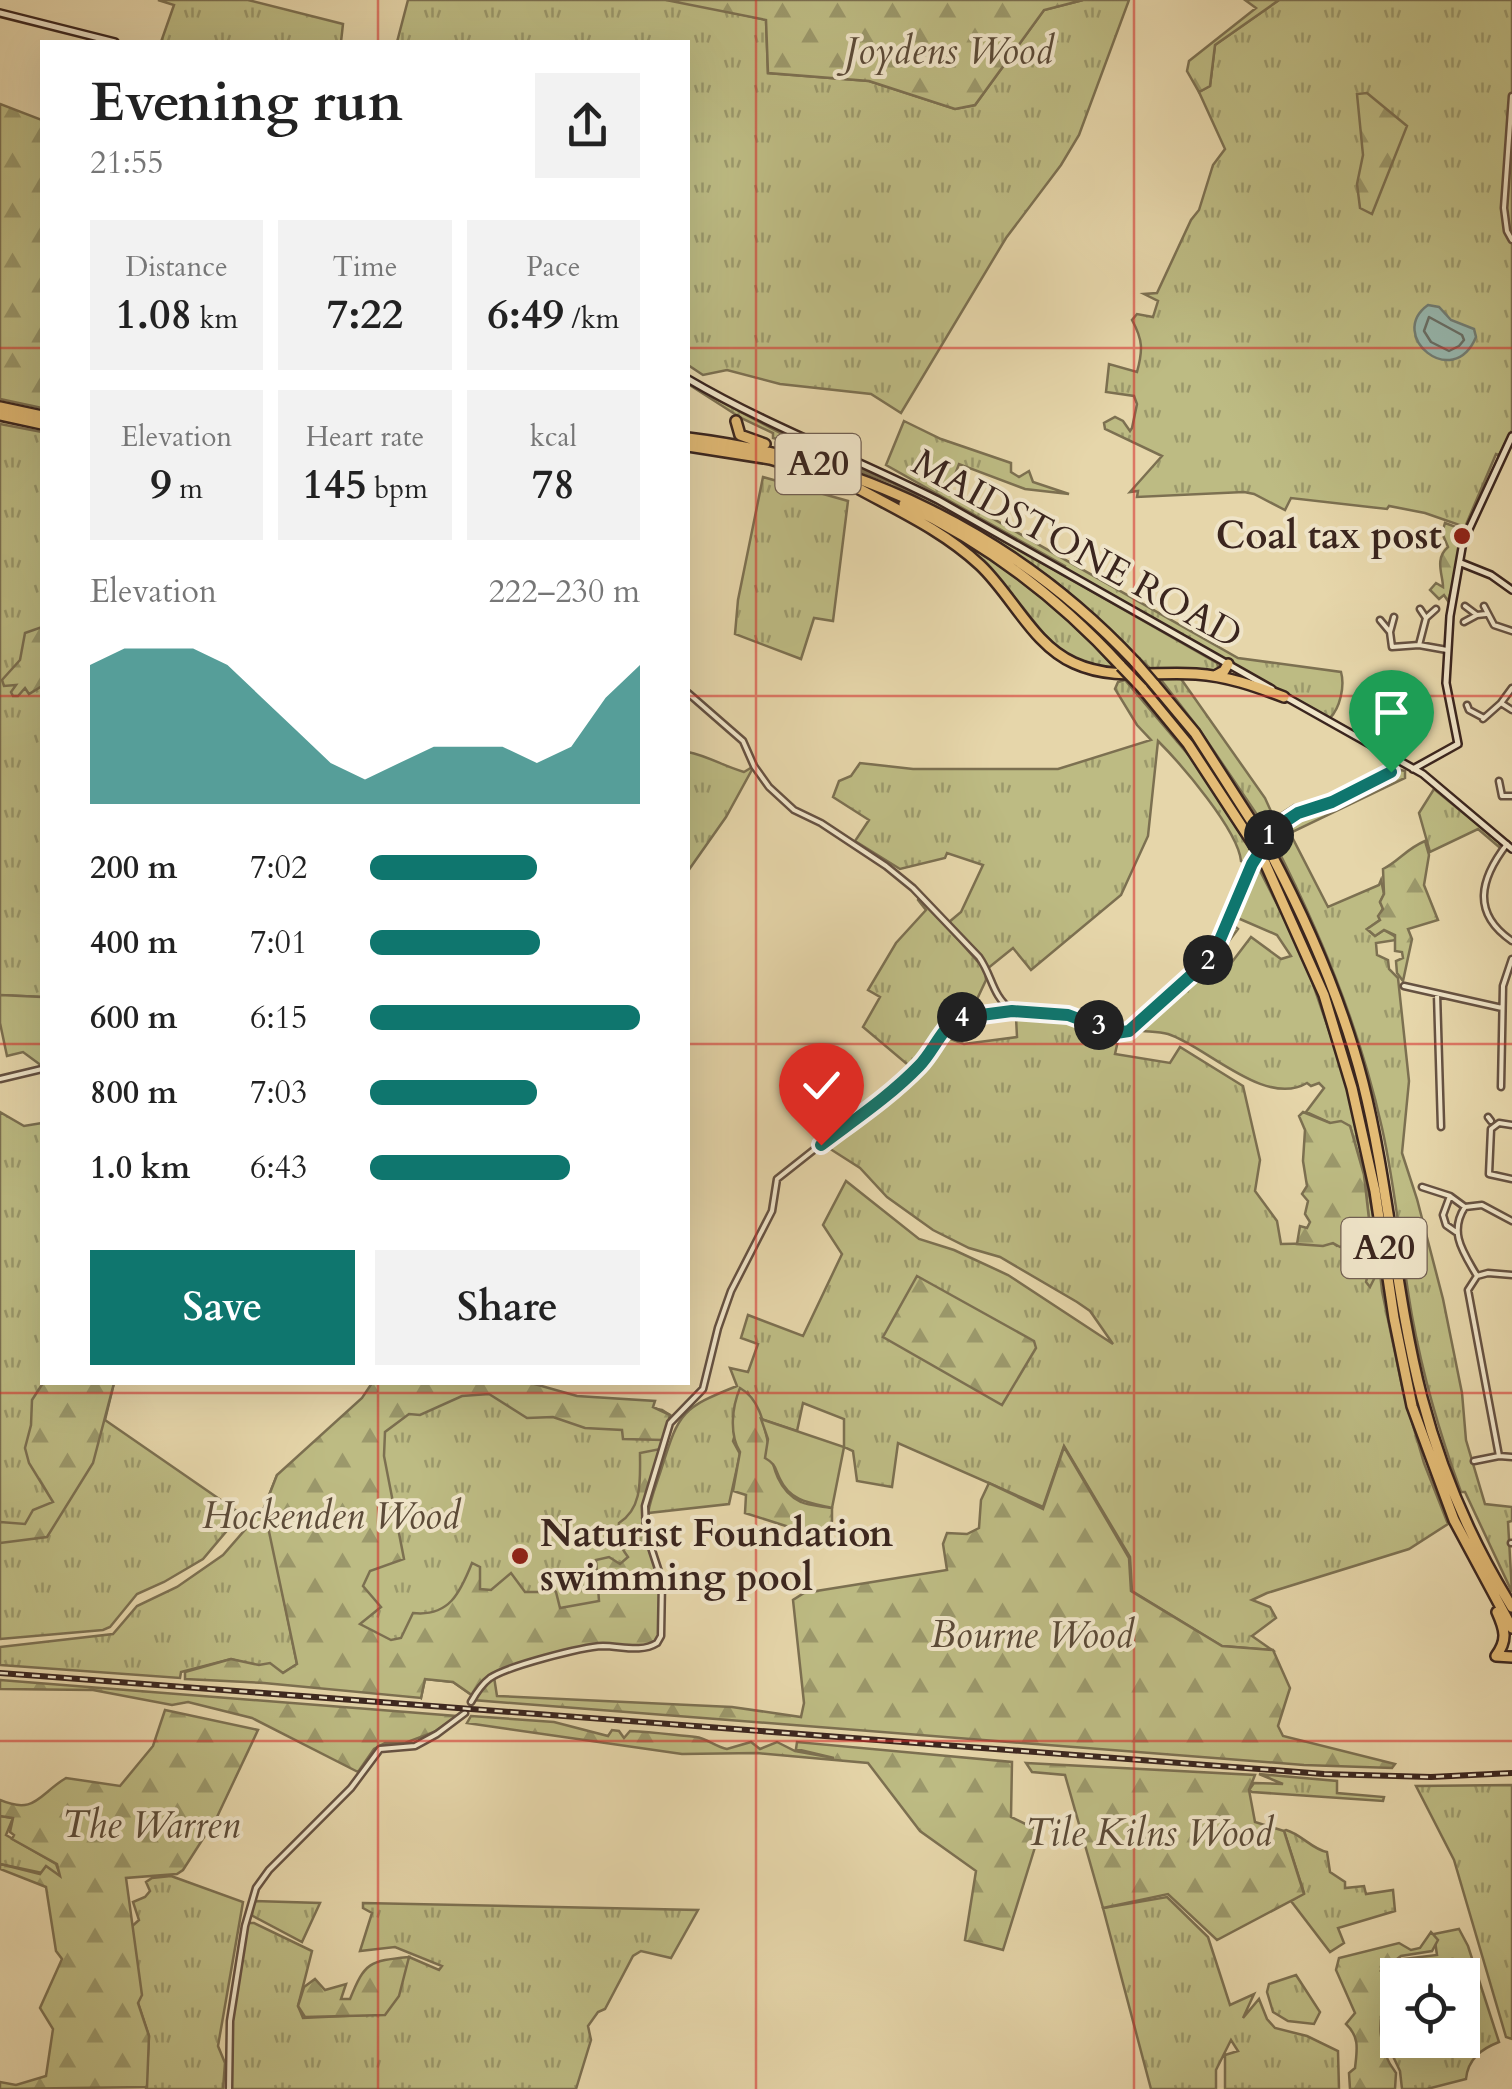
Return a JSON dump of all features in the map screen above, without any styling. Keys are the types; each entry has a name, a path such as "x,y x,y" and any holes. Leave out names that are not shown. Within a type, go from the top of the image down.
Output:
{"highway":[{"path":"0,406 40,416"},
{"path":"0,414 40,424"},
{"path":"736,421 738,431 746,439 834,469"},
{"name":"A20","path":"690,438 748,446 834,469 892,490 939,517 1052,585 1135,662 1194,733 1262,836 1304,916 1335,991 1363,1083 1422,1397 1466,1519 1512,1607"},
{"name":"A20","path":"690,446 742,453 843,480 939,517 1040,588 1142,688 1188,744 1265,863 1324,995 1352,1088 1375,1192 1412,1406 1454,1520 1512,1628"},
{"name":"A20","path":"843,480 904,510 966,554 1001,586 1047,644 1070,662 1116,674 1215,676 1284,697"},
{"path":"1215,676 1228,664"},
{"path":"1474,1559 1505,1630 1504,1646 1496,1656 1512,1657"}],"main road":[{"path":"0,13 107,40"},
{"name":"MAIDSTONE ROAD","path":"690,381 770,424 879,470 938,500 1423,774 1509,846"},
{"path":"1414,769 1458,744 1446,690 1450,616 1468,532 1512,436"},
{"path":"1461,563 1492,575 1512,590"},
{"path":"1423,774 1427,762"}],"street":[{"path":"1512,96 1504,208 1512,240"},
{"path":"1464,606 1477,614 1486,614"},
{"path":"1484,606 1498,628 1512,631"},
{"path":"1420,609 1426,618"},
{"path":"1419,645 1426,618 1436,609"},
{"path":"1464,622 1477,614"},
{"path":"1394,617 1390,632 1392,648 1419,645 1446,650"},
{"path":"1380,620 1390,632"},
{"path":"1467,705 1484,719 1512,688"},
{"path":"690,695 743,741 769,787 794,810 853,844 913,888 986,968 998,1000 996,1012"},
{"path":"1501,703 1512,710"},
{"path":"470,1702 480,1687 500,1673 584,1649 640,1649 657,1644 661,1636 662,1581 646,1532 645,1506 670,1423 702,1389 732,1291 772,1211 777,1179 916,1070 950,1023 970,1015 1012,1011 1068,1015 1116,1033 1133,1029 1208,960 1252,864 1274,829 1298,813 1332,802 1385,776 1398,760"},
{"path":"1499,781 1502,796 1512,796"},
{"path":"1509,846 1488,871 1484,895 1490,920 1512,941"},
{"path":"1501,1087 1502,1000 1512,959"},
{"path":"1404,986 1502,1008"},
{"path":"1437,994 1441,1126"},
{"path":"998,1000 1012,1011"},
{"path":"1502,1000 1512,1000"},
{"path":"0,1079 40,1069"},
{"path":"1512,1126 1489,1119 1489,1174 1512,1179"},
{"path":"1492,1129 1499,1123"},
{"path":"1422,1187 1450,1196 1464,1208"},
{"path":"1450,1196 1443,1215 1446,1224 1456,1232 1477,1276"},
{"path":"1464,1208 1482,1205 1512,1221"},
{"path":"1456,1232 1464,1208"},
{"path":"1499,1456 1468,1290 1477,1276 1512,1274"},
{"path":"1474,1461 1512,1457"},
{"path":"229,2089 235,1985 246,1918 262,1880 352,1788 380,1749 415,1746 466,1713"}],"green space":[{"path":"158,0 248,0 343,24 341,40 162,40 174,5"},
{"path":"408,0 675,0 766,20 768,73 869,81 955,109 975,105 1044,10 1083,0 1129,0 1079,135 1006,238 901,413 871,394 780,384 727,370 703,375 690,366 690,40 398,40"},
{"name":"Joydens Wood","path":"666,0 1083,0 1044,10 975,105 955,109 869,81 768,73 766,20"},
{"path":"1245,0 1279,0 1215,45 1210,86 1199,92 1187,71 1189,61 1256,8"},
{"path":"1279,0 1512,0 1512,430 1499,455 1496,454 1465,527 1389,506 1387,509 1291,498 1285,510 1244,492 1137,497 1138,491 1130,492 1162,456 1105,429 1104,423 1115,417 1130,431 1132,428 1137,404 1134,396 1106,392 1109,364 1137,372 1141,345 1132,320 1137,314 1153,317 1158,301 1144,294 1157,293 1199,210 1213,165 1225,149 1199,92 1210,86 1215,45"},
{"path":"1367,93 1407,126 1372,214 1360,208 1357,184 1363,155 1357,94"},
{"path":"0,104 40,119 40,408 0,399"},
{"path":"690,385 782,434 937,503 1217,663 1219,669 1215,673 1153,671 1055,581 997,542 892,483 773,438 773,433 741,418"},
{"path":"904,421 941,439 1011,463 1011,472 1019,477 1029,471 1033,482 1069,494 1025,489 959,464 948,493 1238,658 1341,672 1342,690 1334,714 1330,718 886,465"},
{"path":"0,424 40,432 40,997 0,995"},
{"path":"763,477 848,501 833,621 814,618 801,659 735,634 738,600"},
{"path":"1445,523 1464,530 1448,601 1444,595 1439,599 1430,590 1436,583 1443,587 1440,562 1448,547 1442,533"},
{"path":"932,524 1031,590 1118,671 1095,666 1063,651 996,577"},
{"path":"40,628 40,687 29,694 25,688 13,696 16,685 4,686 2,680 20,660 25,633"},
{"path":"1158,676 1179,676 1265,798 1274,818 1294,805 1298,808 1323,803 1297,811 1268,831"},
{"path":"1125,680 1191,758 1252,855 1248,863 1241,861 1219,815 1158,741 1148,836 1121,895 1031,970 1013,948 987,969 948,923 961,912 983,865 947,853 945,858 900,869 855,841 869,820 833,797 839,781 851,776 860,763 913,769 1058,769 1151,740 1115,689 1118,682"},
{"path":"690,753 744,772 754,766 726,817 690,868"},
{"path":"1396,769 1405,771 1405,778 1290,833 1328,907 1379,885 1381,880 1384,894 1380,920 1367,929 1375,936 1384,930 1396,937 1376,943 1377,955 1388,960 1389,969 1398,978 1409,1081 1402,1153 1443,1299 1462,1393 1466,1440 1485,1504 1512,1507 1512,1521 1508,1522 1512,1592 1465,1492 1461,1492 1433,1405 1412,1316 1387,1151 1362,1052 1321,943 1271,836 1315,811 1391,777"},
{"path":"1434,789 1500,843 1499,847 1478,829 1430,852 1419,813"},
{"path":"1425,841 1429,855 1424,885 1438,920 1408,929 1412,939 1403,981 1397,973 1396,961 1403,958 1402,952 1395,951 1395,935 1384,930 1375,936 1367,929 1380,920 1383,909 1383,869"},
{"path":"1256,863 1303,955 1349,1089 1375,1226 1382,1291 1403,1391 1424,1463 1448,1524 1409,1549 1252,1600 1270,1607 1276,1618 1252,1636 1272,1650 1222,1646 1132,1591 1130,1557 1064,1446 1043,1507 898,1443 892,1487 857,1481 853,1451 844,1447 844,1419 803,1403 797,1431 761,1419 748,1393 733,1441 740,1454 729,1504 648,1513 668,1449 685,1414 704,1400 737,1386 730,1368 748,1372 758,1344 741,1338 748,1315 803,1336 842,1254 823,1225 846,1181 919,1239 1008,1275 1113,1344 1090,1311 1077,1302 1000,1257 969,1248 933,1230 887,1197 860,1168 824,1145 920,1069 945,1037 964,1044 1017,1037 1016,1017 1043,1017 1119,1036 1115,1054 1170,1063 1180,1047 1243,1086 1260,1160 1255,1191 1277,1221 1281,1244 1352,1243 1361,1250 1362,1261 1376,1268 1375,1239 1365,1234 1370,1228 1364,1175 1350,1126 1330,1123 1306,1112 1324,1088 1319,1083 1273,1088 1168,1034 1136,1030 1209,962 1229,921 1238,929 1220,953 1232,962 1251,937 1281,959 1291,956 1277,935 1233,916"},
{"path":"919,895 985,970 986,980 971,1012 950,1022 914,1070 863,1027 880,997 868,990 896,943 926,910 918,900"},
{"path":"0,995 40,997 40,1065 23,1052 7,1056 0,1023"},
{"path":"0,1112 24,1126 40,1123 40,1385 114,1385 105,1420 241,1514 203,1559 137,1594 110,1627 0,1639"},
{"path":"1303,1112 1350,1126 1364,1175 1370,1228 1365,1234 1375,1239 1378,1271 1370,1287 1366,1282 1370,1267 1362,1261 1361,1252 1352,1251 1351,1243 1340,1247 1333,1243 1297,1244 1300,1226 1307,1228 1310,1222 1305,1214 1308,1201 1302,1194 1307,1186 1303,1161 1305,1130 1299,1116"},
{"path":"917,1276 1034,1341 1036,1348 1002,1405 883,1337"},
{"path":"42,1385 113,1385 93,1463 47,1537 0,1543 0,1522 25,1524 33,1510 53,1502 29,1463 25,1448 32,1400"},
{"path":"371,1385 538,1385 577,1396 655,1401 653,1407 670,1415 663,1440 623,1439 622,1430 585,1428 553,1417 527,1418 489,1394 462,1396 420,1415 409,1414 385,1432 384,1456 404,1559 370,1571 363,1586 381,1607 360,1624 391,1640 401,1638 413,1613 436,1611 452,1601 472,1563 480,1567 480,1589 491,1590 511,1573 525,1592 539,1592 547,1583 556,1592 560,1608 599,1601 596,1560 609,1557 620,1564 628,1557 619,1541 619,1523 636,1501 640,1453 660,1449 642,1518 661,1581 661,1636 649,1645 588,1648 519,1666 494,1677 497,1696 732,1707 801,1717 804,1703 793,1600 804,1593 947,1570 943,1544 947,1533 967,1534 979,1528 981,1500 989,1483 1043,1509 1064,1447 1129,1558 1131,1591 1222,1646 1273,1650 1290,1688 1278,1726 1283,1736 1395,1764 1392,1768 1304,1765 473,1700 453,1682 425,1679 421,1698 185,1679 185,1672 231,1659 259,1665 270,1663 283,1673 297,1664 264,1508 277,1475 362,1398"},
{"path":"740,1388 760,1412 778,1479 787,1492 804,1503 832,1508 832,1521 823,1530 789,1527 745,1513 746,1495 733,1491 740,1452 733,1420"},
{"name":"Hockenden Wood","path":"537,1390 662,1410 670,1415 642,1518 662,1581 660,1636 582,1648 499,1673 473,1696 453,1682 425,1679 421,1698 278,1571 297,1664 283,1673 231,1659 181,1672 180,1678 0,1665 0,1647 113,1634 137,1606 177,1587 223,1555 264,1508 277,1475 403,1398"},
{"path":"761,1419 844,1447 832,1508 802,1500 784,1486 765,1458 768,1439"},
{"path":"0,1680 457,1716 434,1732 374,1749 358,1772 252,1718 188,1702 172,1705 93,1690 0,1689"},
{"name":"The Warren","path":"165,1710 258,1730 217,1817 183,1870 177,1874 126,1878 142,1995 138,2003 149,2036 147,2087 0,2089 0,2082 16,2085 46,2076 53,2029 40,2008 62,1959 56,1951 46,1887 0,1869 0,1864 40,1874 46,1866 60,1876 57,1864 12,1839 13,1818 0,1816 0,1800 29,1804 66,1778 120,1786 153,1746"},
{"path":"471,1716 554,1722 608,1736 612,1730 619,1731 624,1738 630,1731 696,1737 727,1749 751,1742 760,1749 777,1742 795,1751 834,1758 796,1749 797,1742 1012,1762 1011,1817 1040,1831 1003,1950 965,1940 976,1871 920,1831 868,1763 757,1753 682,1754 467,1723"},
{"name":"Tile Kilns Wood","path":"1026,1763 1255,1775 1249,1790 1255,1822 1284,1831 1304,1894 1217,1940 1168,1894 1103,1908 1065,1775 1032,1772"},
{"path":"1259,1774 1337,1781 1337,1793 1384,1797 1383,1801 1252,1792 1249,1790 1254,1783 1283,1784"},
{"path":"1512,1785 1512,2039 1506,2037 1454,1860 1416,1786"},
{"path":"0,1816 13,1818 6,1835 56,1864 61,1877 0,1864"},
{"path":"1286,1830 1327,1852 1330,1872 1345,1882 1345,1888 1364,1886 1366,1894 1393,1890 1395,1911 1338,1928 1344,1943 1330,1952 1291,1901 1304,1893"},
{"path":"171,1876 243,1902 218,2046 225,2063 223,2089 146,2089 149,2036 138,2003 130,1928 139,1920 133,1902 150,1891 146,1882"},
{"path":"1167,1897 1208,1937 1230,2005 1254,1994 1243,2018 1259,1999 1275,2028 1307,2036 1338,2051 1339,2089 1225,2089 1225,2055 1238,2051 1231,2040 1216,2070 1216,2089 1151,2089 1103,1908"},
{"path":"254,1901 320,1903 302,1942 249,1914"},
{"path":"363,1903 698,1910 671,1958 641,1951 633,1956 605,2009 588,2026 591,2040 576,2089 231,2089 231,2029 247,1923 312,1951 298,2006 303,2018 385,2014 409,1957 439,1970 442,1966 395,1947 360,1951 372,1913 363,1908"},
{"path":"1459,1929 1472,1958 1412,1958 1437,1955 1434,1934"},
{"path":"1431,1932 1438,1940 1432,1951 1380,1958 1380,2058 1388,2058 1396,2073 1395,2089 1350,2089 1349,2073 1355,2068 1356,2044 1346,2024 1355,2013 1336,1970 1339,1958 1399,1943 1411,1950 1420,1948"},
{"path":"409,1957 399,1996 385,2015 305,2017 298,2006 304,1987 315,1979 325,1990 346,1984 341,1999 350,1999 370,1966"},
{"path":"1296,1975 1320,2012 1314,2024 1288,2021 1273,2012 1267,1992 1269,1984"},
{"path":"1480,1983 1499,2042 1480,2053"},
{"path":"1394,2058 1475,2058 1466,2079 1427,2089 1402,2089"}],"water":[{"path":"1428,305 1439,307 1451,320 1474,329 1476,337 1466,353 1440,359 1419,343 1417,317"}],"railway":[{"path":"0,1673 1324,1774 1431,1777 1512,1773"}],"place":[{"name":"Coal tax post","path":"1462,536"},
{"name":"Naturist Foundation swimming pool","path":"520,1556"}],"route":[{"path":"821,1145 916,1070 950,1023 958,1018 1012,1011 1068,1015 1116,1033 1133,1029 1208,960 1260,847 1274,829 1298,813 1332,802 1391,772"}],"park label":[{"name":"Bourne Wood","path":"1032,1635"}]}
